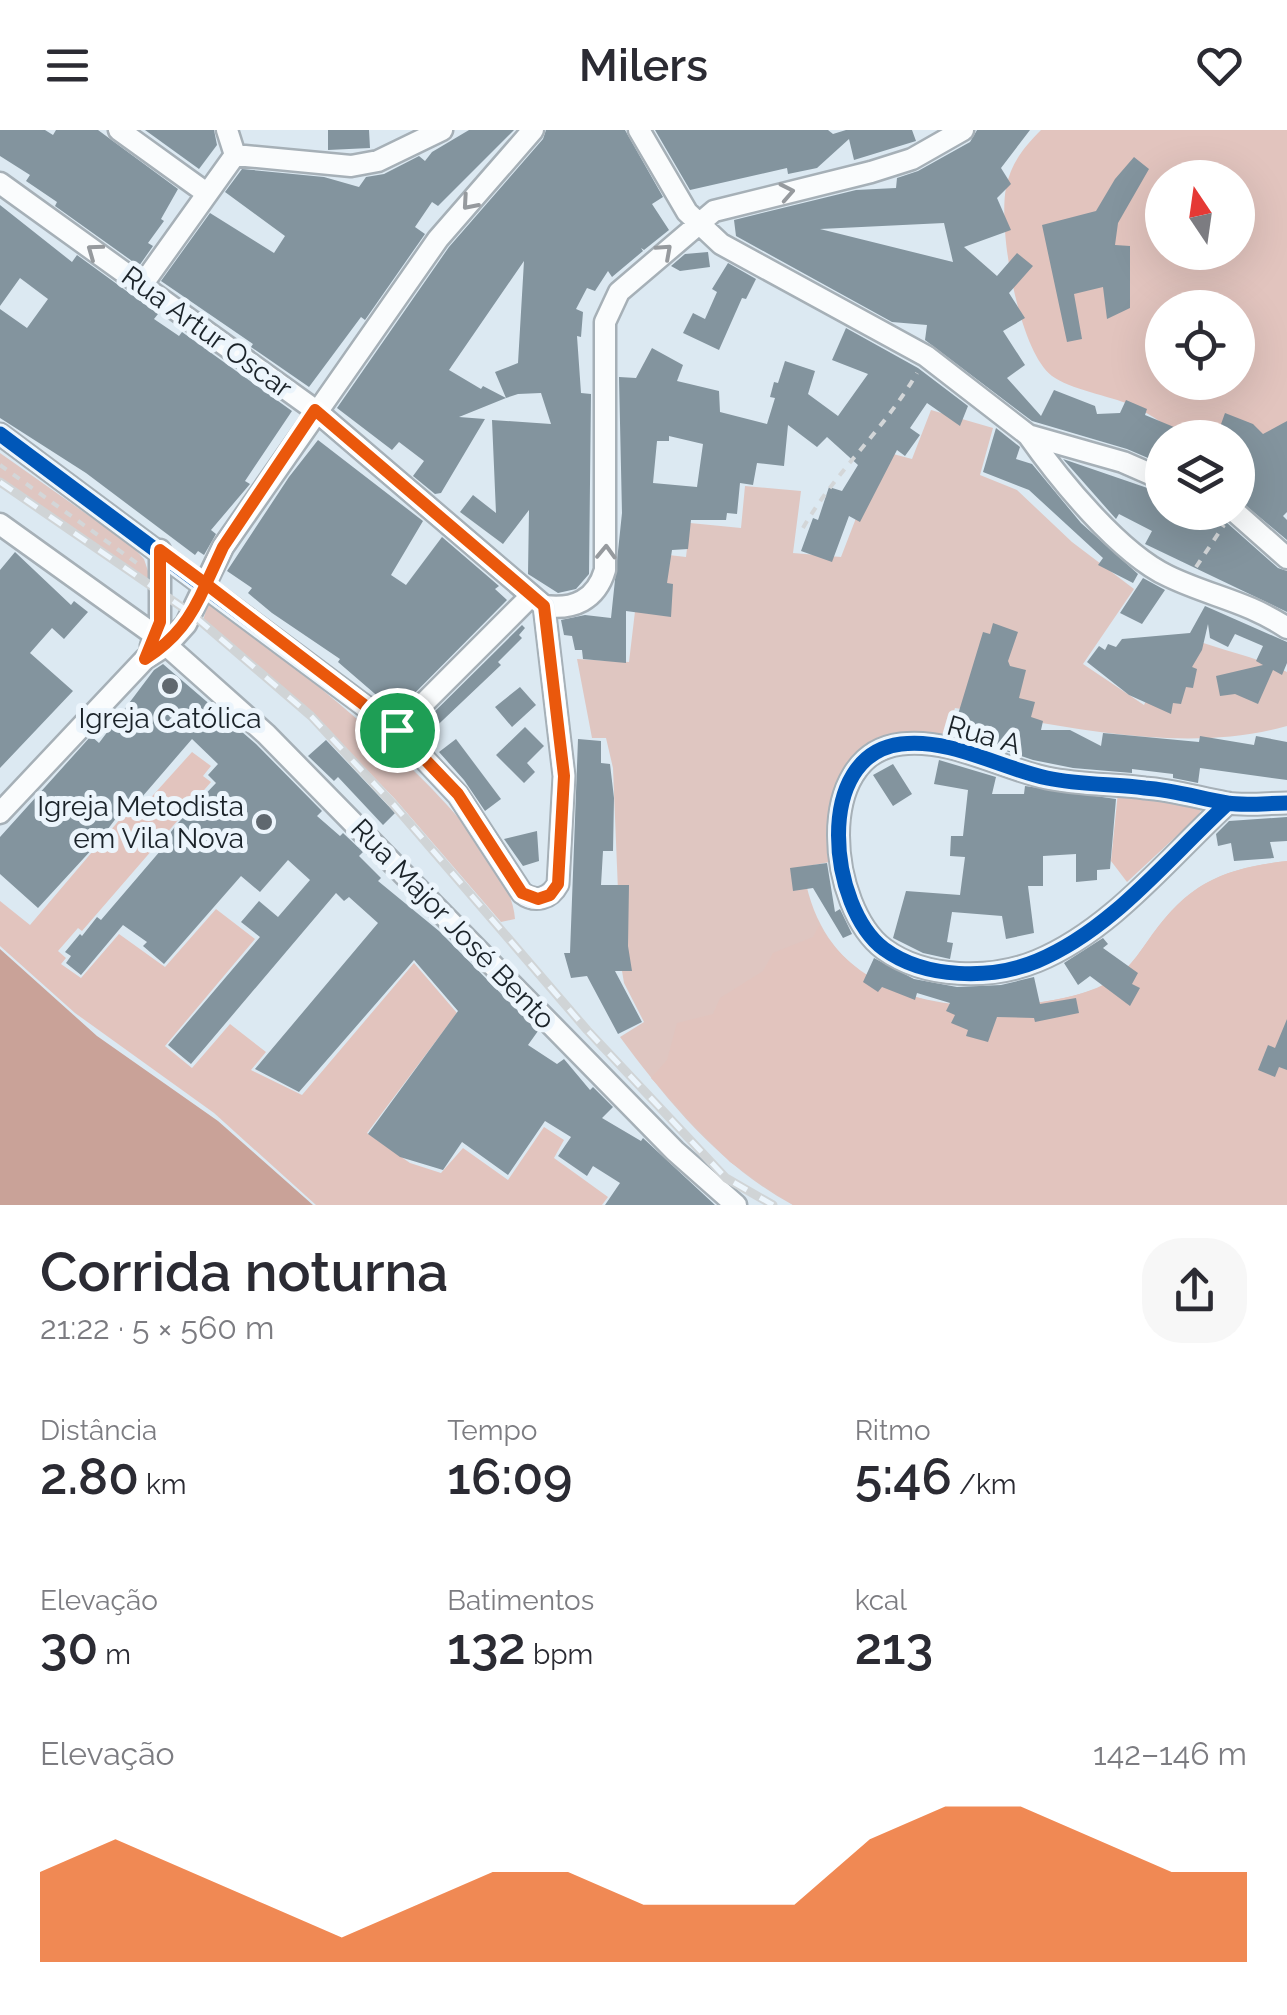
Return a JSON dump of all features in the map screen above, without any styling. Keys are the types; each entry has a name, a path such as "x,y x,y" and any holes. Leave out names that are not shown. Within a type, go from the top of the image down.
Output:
{"street":[{"path":"119,130 205,192"},
{"path":"227,130 235,155"},
{"path":"235,155 351,166 378,160 442,130"},
{"path":"0,813 161,640 192,614 223,547 315,410 438,239 533,130"},
{"path":"639,130 696,223 721,244 926,356 1028,435 1068,488 1149,565 1186,583 1222,594 1287,628"},
{"path":"538,601 571,607 598,587 605,570 604,342 610,304 696,223 728,204 817,186 912,158 963,130"},
{"path":"142,285 235,155"},
{"name":"Rua Artur Oscar","path":"0,183 315,410 538,601"},
{"path":"0,434 397,730 458,794 525,895 538,899 550,895 558,884 564,776 538,601"},
{"path":"1028,435 1107,456 1145,472"},
{"name":"Rua Major José Bento","path":"0,524 161,640 266,734 675,1150 736,1205"},
{"path":"1255,530 1287,558"},
{"path":"160,550 157,577 161,640"},
{"path":"397,730 538,601"},
{"name":"Rua A","path":"1228,803 1093,926 1038,961 1000,972 932,969 883,948 857,912 845,874 840,809 848,778 866,756 900,744 951,749 1048,778 1183,792 1228,803 1287,803"}],"path":[{"path":"803,528 832,482 896,408 926,356"},
{"path":"0,465 157,577"},
{"path":"1186,583 1222,530"}],"shaded area":[{"path":"1041,130 1287,130 1287,491 1255,473 1255,420 1158,420 1131,405 1059,381 1040,362 1020,316 1005,231 1006,188 1019,156"},
{"path":"931,410 993,428 980,475 1017,490 1072,542 1134,589 1083,664 1144,705 1178,634 1287,672 1287,726 1247,735 1164,738 1079,729 955,708 945,740 881,748 848,763 840,776 836,796 835,861 803,867 812,904 827,935 847,959 900,992 967,1005 1030,1003 1083,993 1114,979 1167,916 1195,890 1227,873 1287,861 1287,1205 793,1205 743,1172 698,1131 620,1037 644,1022 624,983 621,965 613,768 606,738 592,738 577,659 629,662 642,552 686,557 690,523 741,528 745,486 801,491 793,553 841,557 882,451 912,459"},
{"path":"0,453 132,546 144,559 152,583 0,478"},
{"path":"213,603 339,704 436,793 475,838 503,881 515,919 501,922 395,799 310,711 203,621 207,606"},
{"path":"192,752 211,766 203,776 211,782 82,931 78,928 58,951 66,958 61,964 81,978 119,934 165,967 216,909 255,939 165,1046 192,1068 230,1024 266,1052 251,1070 302,1095 414,963 457,1013 367,1133 410,1163 441,1173 463,1148 508,1180 544,1127 564,1140 554,1158 608,1197 602,1205 316,1205 214,1113 75,1013 0,946 0,901 30,925 138,798 146,803"},
{"path":"1118,792 1204,804 1198,816 1127,882 1111,861"},
{"path":"1287,861 1287,1205 793,1205 730,1162 651,1078 667,1060 677,1023 713,1014 720,998 763,971 773,953 813,937 819,925 839,951 890,988 951,1005 1016,1006 1073,996 1106,984 1126,969 1171,912 1199,888 1230,873"},
{"path":"0,949 97,1036 218,1121 313,1205 0,1205"}],"building":[{"path":"0,130 45,130 53,135 56,130 98,130 178,189 161,219 164,221 148,243 153,246 139,266 55,206 57,202 26,181 30,175 0,156"},
{"path":"145,130 214,130 217,145 199,169"},
{"path":"328,130 369,130 370,148 328,150"},
{"path":"469,130 514,130 438,206 432,202 415,227 425,234 365,320 361,317 309,387 161,281 210,213 274,253 285,236 225,192 242,169 324,177 359,187 366,177 384,174 419,156 425,161 432,152"},
{"path":"546,130 625,130 663,197 652,204 669,230 644,250 641,248 643,251 612,277 608,271 595,291 587,288 576,309 583,312 581,337 577,336 581,393 591,394 589,574 576,589 558,593 528,574 529,510 503,544 460,512 473,495 496,513 492,420 551,424 541,393 518,394 459,417 485,419 441,493 435,494 413,476 424,461 399,442 392,450 337,408 449,247 543,139","holes":["524,261 518,363 495,372 506,398 449,370"]},
{"path":"655,130 828,130 833,134 846,130 912,130 916,141 854,160 849,139 817,168 788,174 787,168 690,190"},
{"path":"977,130 1030,130 1001,168 1011,184 997,198 1011,230 964,247 997,276 1017,253 1033,266 1009,293 1025,318 1003,331 1025,365 1007,378 1041,416 1054,390 1095,406 1097,414 1120,413 1126,400 1147,409 1145,415 1157,420 1145,420 1145,457 1032,421 925,340 927,325 892,322 736,236 734,220 856,190 896,188 897,178 918,171 970,142","holes":["944,223 953,262 820,229"]},
{"path":"1134,157 1145,166 1145,176 1118,223 1115,245 1130,246 1130,308 1107,319 1103,287 1074,294 1082,339 1067,342 1042,225 1096,211"},
{"path":"0,205 72,262 77,255 158,314 154,319 179,336 182,332 292,411 245,481 250,484 211,530 216,534 204,555 198,551 195,555 86,473 0,418 0,309 27,328 48,299 20,278 0,306"},
{"path":"708,252 710,267 680,271 671,266 685,254"},
{"path":"728,263 756,279 746,299 742,298 719,350 683,333 693,313 705,319 717,292 712,289"},
{"path":"846,328 918,368 968,406 960,426 927,403 910,428 920,435 905,456 897,450 860,522 849,516 832,562 801,551 813,518 818,520 829,487 842,491 858,465 827,437 817,447 788,425 784,466 757,463 753,485 740,483 737,514 727,513 726,520 691,520 688,549 672,550 667,583 673,584 671,617 626,611 626,663 583,659 582,650 575,650 572,636 564,635 561,620 585,615 611,618 622,513 619,377 636,378 652,348 683,365 677,381 719,391 720,412 767,424 775,398 770,397 774,382 778,383 785,361 815,371 808,394 838,416 868,374 832,360","holes":["669,436 703,444 697,487 653,483 657,441 669,441"]},
{"path":"1225,413 1243,420 1222,420"},
{"path":"1287,421 1287,512 1283,516 1287,520 1287,540 1255,513 1255,426 1263,434"},
{"path":"996,428 1020,447 1016,459 1032,464 1081,523 1138,574 1133,583 1098,565 1103,558 1029,490 983,472"},
{"path":"318,440 423,521 391,575 406,585 442,537 499,586 495,589 507,600 396,712 338,662 340,659 272,613 248,593 252,588 227,571"},
{"path":"1063,459 1145,487 1145,527 1119,514 1116,519"},
{"path":"1235,530 1278,568 1287,571 1287,612 1145,544 1152,531"},
{"path":"15,552 71,605 74,601 88,612 64,639 52,628 30,653 73,691 0,768 0,570"},
{"path":"1143,578 1165,590 1142,624 1120,613"},
{"path":"1205,606 1287,642 1287,663 1282,675 1273,670 1258,704 1235,694 1220,696 1216,676 1263,665 1256,661 1263,646 1235,634 1228,647 1210,638 1208,624 1202,650 1192,667 1197,669 1193,688 1186,687 1181,704 1173,703 1171,714 1129,695 1087,662 1099,646 1105,650 1108,644 1116,647 1122,639 1190,633"},
{"path":"993,623 1018,632 1008,661 1010,666 1026,670 1019,698 1035,702 1031,717 1043,721 1041,730 1070,730 1101,746 1103,733 1199,742 1200,736 1254,745 1256,736 1287,742 1287,780 1200,768 1198,783 1173,778 1173,774 1132,769 1132,773 1073,768 1033,760 980,742 981,736 970,733 973,725 956,721 983,632 990,634"},
{"path":"522,625 522,638 498,662 501,665 424,738 416,730"},
{"path":"163,664 256,744 322,811 317,816 363,852 359,856 381,878 378,881 439,931 538,1031 528,1045 557,1064 564,1059 590,1090 593,1087 613,1107 602,1118 641,1141 643,1138 715,1205 605,1205 620,1183 593,1166 587,1176 558,1156 571,1137 545,1121 508,1175 462,1142 443,1170 400,1157 368,1134 458,1011 414,960 299,1092 255,1069 378,923 349,897 344,901 336,893 191,1064 168,1045 260,937 241,922 259,901 278,917 310,880 288,860 260,892 241,876 164,964 143,946 147,942 123,925 81,975 66,963 71,956 65,952 80,934 97,917 101,920 167,843 164,841 177,824 216,783 208,775 218,764 192,739 142,797 136,792 95,846 38,908 0,874 0,837 91,736 99,743 154,670"},
{"path":"520,687 536,705 512,727 495,707"},
{"path":"525,727 544,746 527,763 535,772 524,783 496,755"},
{"path":"456,739 501,799 485,811 439,752"},
{"path":"578,739 601,741 601,763 610,764 613,851 603,851 601,885 629,885 628,946 632,971 615,971 642,1022 618,1034 587,976 571,978 564,953 570,953"},
{"path":"326,740 395,813 383,825 338,777 334,781 308,756"},
{"path":"939,760 996,777 992,794 1024,794 1025,786 1116,799 1110,869 1097,870 1097,880 1076,882 1076,854 1043,856 1043,886 1028,886 1034,933 1006,939 1002,916 952,912 947,942 953,943 950,959 923,953 893,938 906,891 960,895 965,857 950,856 951,836 963,836 968,790 934,784"},
{"path":"893,764 912,794 893,806 873,775"},
{"path":"1287,817 1287,841 1270,842 1274,858 1234,861 1231,843 1218,846 1216,834 1229,821"},
{"path":"537,831 539,861 523,866 504,839"},
{"path":"827,863 835,912 840,909 852,934 843,938 813,888 793,891 790,868"},
{"path":"1103,938 1108,944 1103,948 1138,973 1132,984 1140,988 1130,1006 1090,976 1078,985 1064,963"},
{"path":"874,958 914,979 957,987 1001,985 1034,977 1040,1004 1076,998 1079,1013 1035,1022 1034,1018 997,1017 988,1042 966,1036 968,1030 951,1023 955,1015 946,1011 950,1003 917,993 915,1000 882,987 878,992 863,982"},
{"path":"1287,1019 1287,1070 1279,1067 1275,1077 1258,1070 1268,1045 1275,1048"}],"railway":[{"path":"0,482 192,614 311,716 393,804 587,1030 726,1178 773,1205"}],"cycle path":[{"path":"0,434 397,730 458,795 522,893 537,899 547,896 558,884 564,776 544,606"},
{"path":"1228,803 1139,891 1090,931 1037,961 999,971 938,971 900,959 884,949 865,929 851,901 842,869 842,803 853,775 872,754 901,744 957,749 1059,780 1155,789 1234,804 1287,803"}],"place":[{"name":"Igreja Católica","path":"170,686"},
{"name":"Igreja Metodista em Vila Nova","path":"264,822"}],"route":[{"path":"397,730 206,584 186,624 145,659 160,622 160,550 206,584 223,547 315,410 544,606 564,776 558,884 552,893 538,899 522,893 458,794 397,730"}]}
